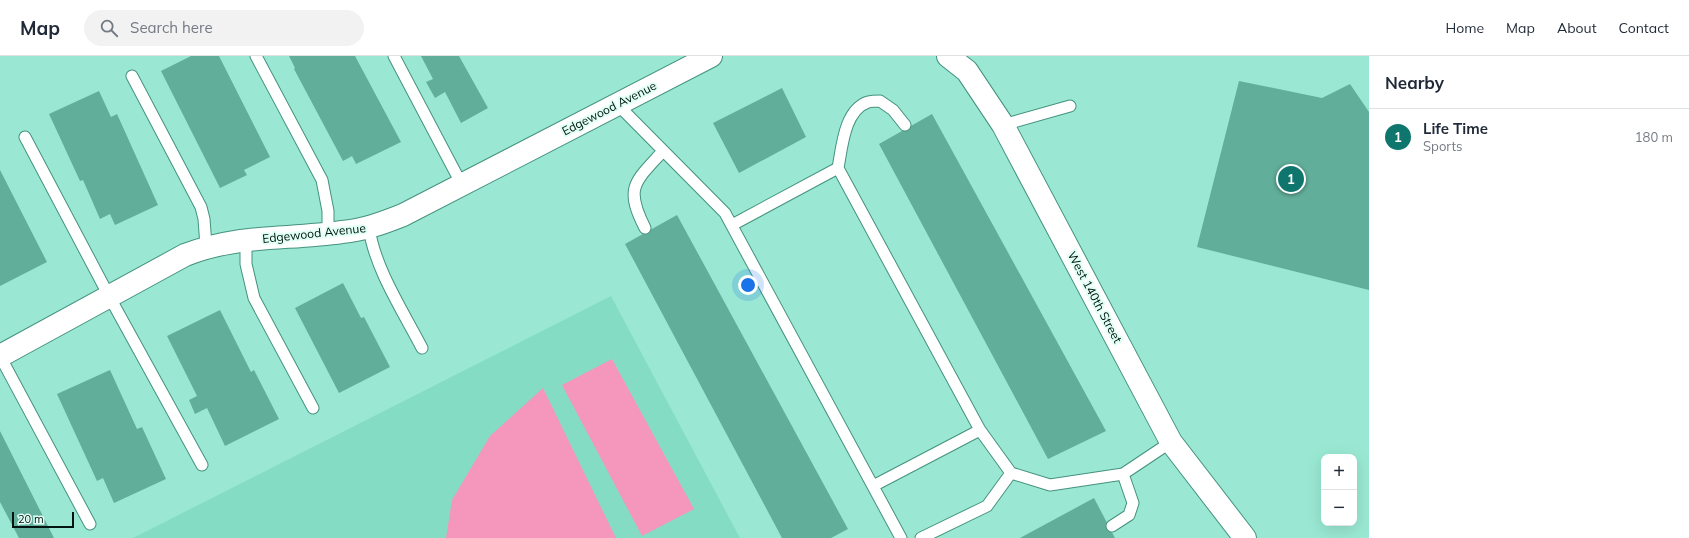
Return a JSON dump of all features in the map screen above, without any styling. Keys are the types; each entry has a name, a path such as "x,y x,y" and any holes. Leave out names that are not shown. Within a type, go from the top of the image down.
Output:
{"street":[{"name":"Edgewood Avenue","path":"0,356 185,255 206,246 246,240 328,234 370,228 403,215 711,56"},
{"name":"West 140th Street","path":"948,56 967,71 1003,125 1171,442 1244,538"}],"lane":[{"path":"256,56 322,180 328,211 328,234"},
{"path":"394,56 462,185"},
{"path":"132,76 201,207 204,219 206,246"},
{"path":"905,126 893,110 880,101 867,102 856,111 847,124 838,168 980,430 1011,473 1050,485 1123,474 1171,442"},
{"path":"617,104 725,213 901,538"},
{"path":"1003,125 1070,106"},
{"path":"25,137 109,296 202,465"},
{"path":"645,228 635,209 633,192 641,175 663,151"},
{"path":"732,225 838,168"},
{"path":"370,228 372,246 377,261 422,348"},
{"path":"246,240 246,264 254,298 313,408"},
{"path":"0,356 90,524"},
{"path":"873,486 980,430"},
{"path":"921,538 987,506 1011,473"},
{"path":"1112,526 1128,516 1133,503 1123,474"}],"shaded area":[{"path":"611,296 740,538 133,538"},
{"path":"612,359 694,509 642,536 562,385"},
{"path":"543,388 616,538 446,538 452,500 490,436"}],"building":[{"path":"191,56 219,56 270,157 244,170 247,175 220,188 161,71"},
{"path":"289,56 355,56 401,142 356,164 352,156 343,161 294,69 295,68"},
{"path":"421,56 459,56 488,108 461,123 445,92 435,98 426,82 433,79"},
{"path":"1239,81 1322,98 1350,84 1369,112 1369,290 1197,247"},
{"path":"782,88 806,137 739,173 713,123"},
{"path":"99,91 111,117 117,114 158,205 115,225 110,214 100,219 83,180 80,181 49,114"},
{"path":"932,114 1106,431 1048,459 879,144"},
{"path":"0,170 47,262 0,286"},
{"path":"677,215 848,529 831,538 782,538 625,244"},
{"path":"343,283 361,318 364,317 390,367 339,393 295,308"},
{"path":"220,310 251,372 254,370 279,419 225,446 207,408 195,414 189,400 197,396 167,336"},
{"path":"110,370 137,429 142,427 166,479 114,503 103,478 97,481 57,394"},
{"path":"0,431 54,538 19,538 0,502"},
{"path":"1094,498 1115,538 1020,538"}],"place":[{"name":"Life Time","path":"1291,179"}]}
